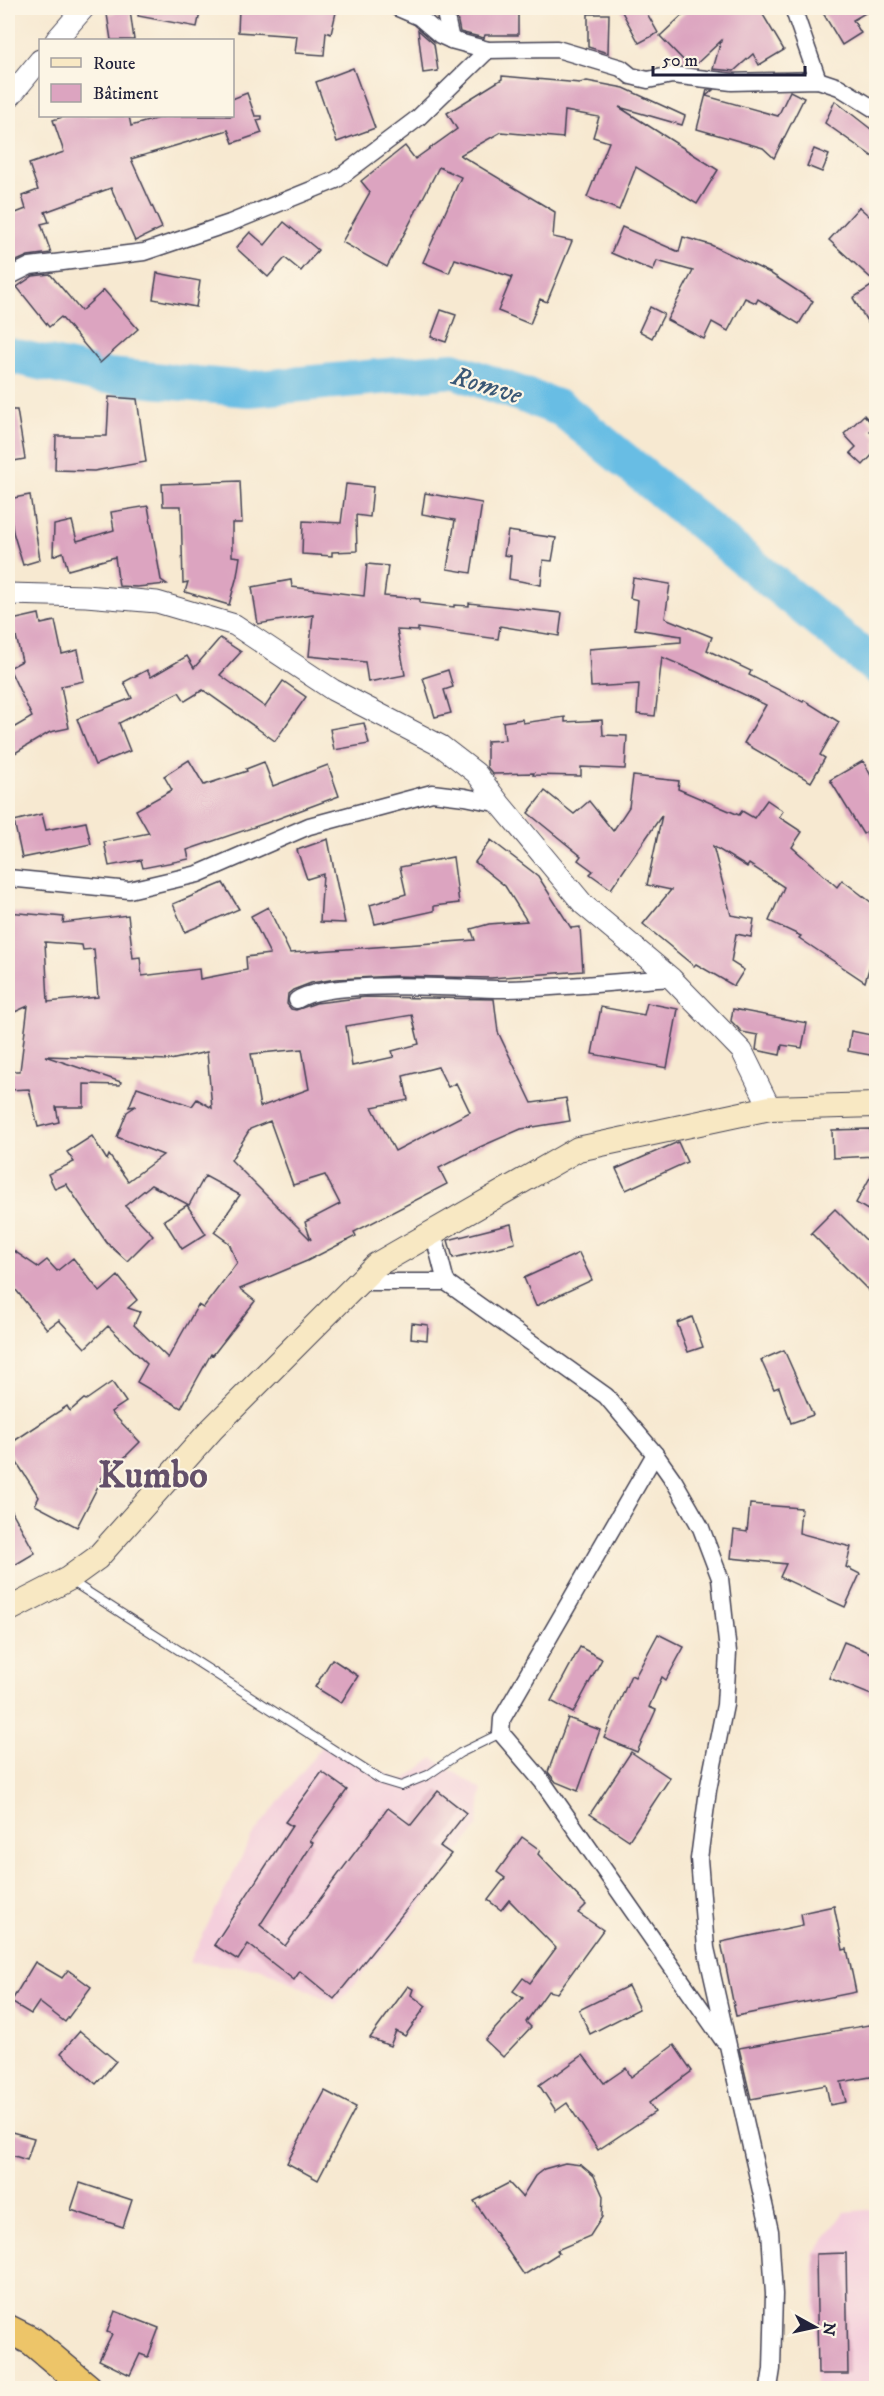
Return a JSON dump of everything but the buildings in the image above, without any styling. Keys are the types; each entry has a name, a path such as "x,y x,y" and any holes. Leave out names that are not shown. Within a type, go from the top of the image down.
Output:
{"highway":[{"path":"8,2329 32,2341 88,2388"}],"main road":[{"path":"8,1610 68,1579 97,1558 212,1429 376,1265 578,1149 770,1108 876,1105"}],"street":[{"path":"57,39 84,8"},
{"path":"398,8 419,16 440,35 488,50 557,49 621,68 631,76 648,80 672,75 732,82 818,80 839,87 876,110"},
{"path":"444,8 451,40"},
{"path":"793,8 818,80"},
{"path":"8,277 30,266 144,252 230,223 336,180 418,118 488,50"},
{"path":"8,99 39,61"},
{"path":"8,594 86,596 157,602 235,625 333,690 441,746 476,773 584,904 671,978 742,1051 770,1108"},
{"path":"8,878 129,890 198,874 309,826 432,793 500,804"},
{"path":"297,1000 305,994 325,989 425,987 507,989 671,978"},
{"path":"433,1232 446,1282"},
{"path":"357,1282 446,1282 606,1396 655,1454 674,1481 701,1528 720,1578 728,1652 724,1705 708,1790 699,1859 706,1948 770,2231 774,2294 772,2369 769,2388"},
{"path":"655,1454 502,1719 501,1733 542,1781 728,2047"}],"lane":[{"path":"68,1579 381,1779 400,1786 428,1774 460,1753 501,1733"}],"shaded area":[{"path":"323,1745 403,1781 433,1758 482,1790 477,1827 416,1911 337,2004 261,1968 189,1963 252,1836"},
{"path":"876,2209 876,2388 816,2388 814,2254 844,2212"}],"waterway":[{"name":"Romve","path":"8,355 98,375 249,389 453,370 562,409 876,667"}],"district":[{"name":"Kumbo","path":"153,1474"}]}
